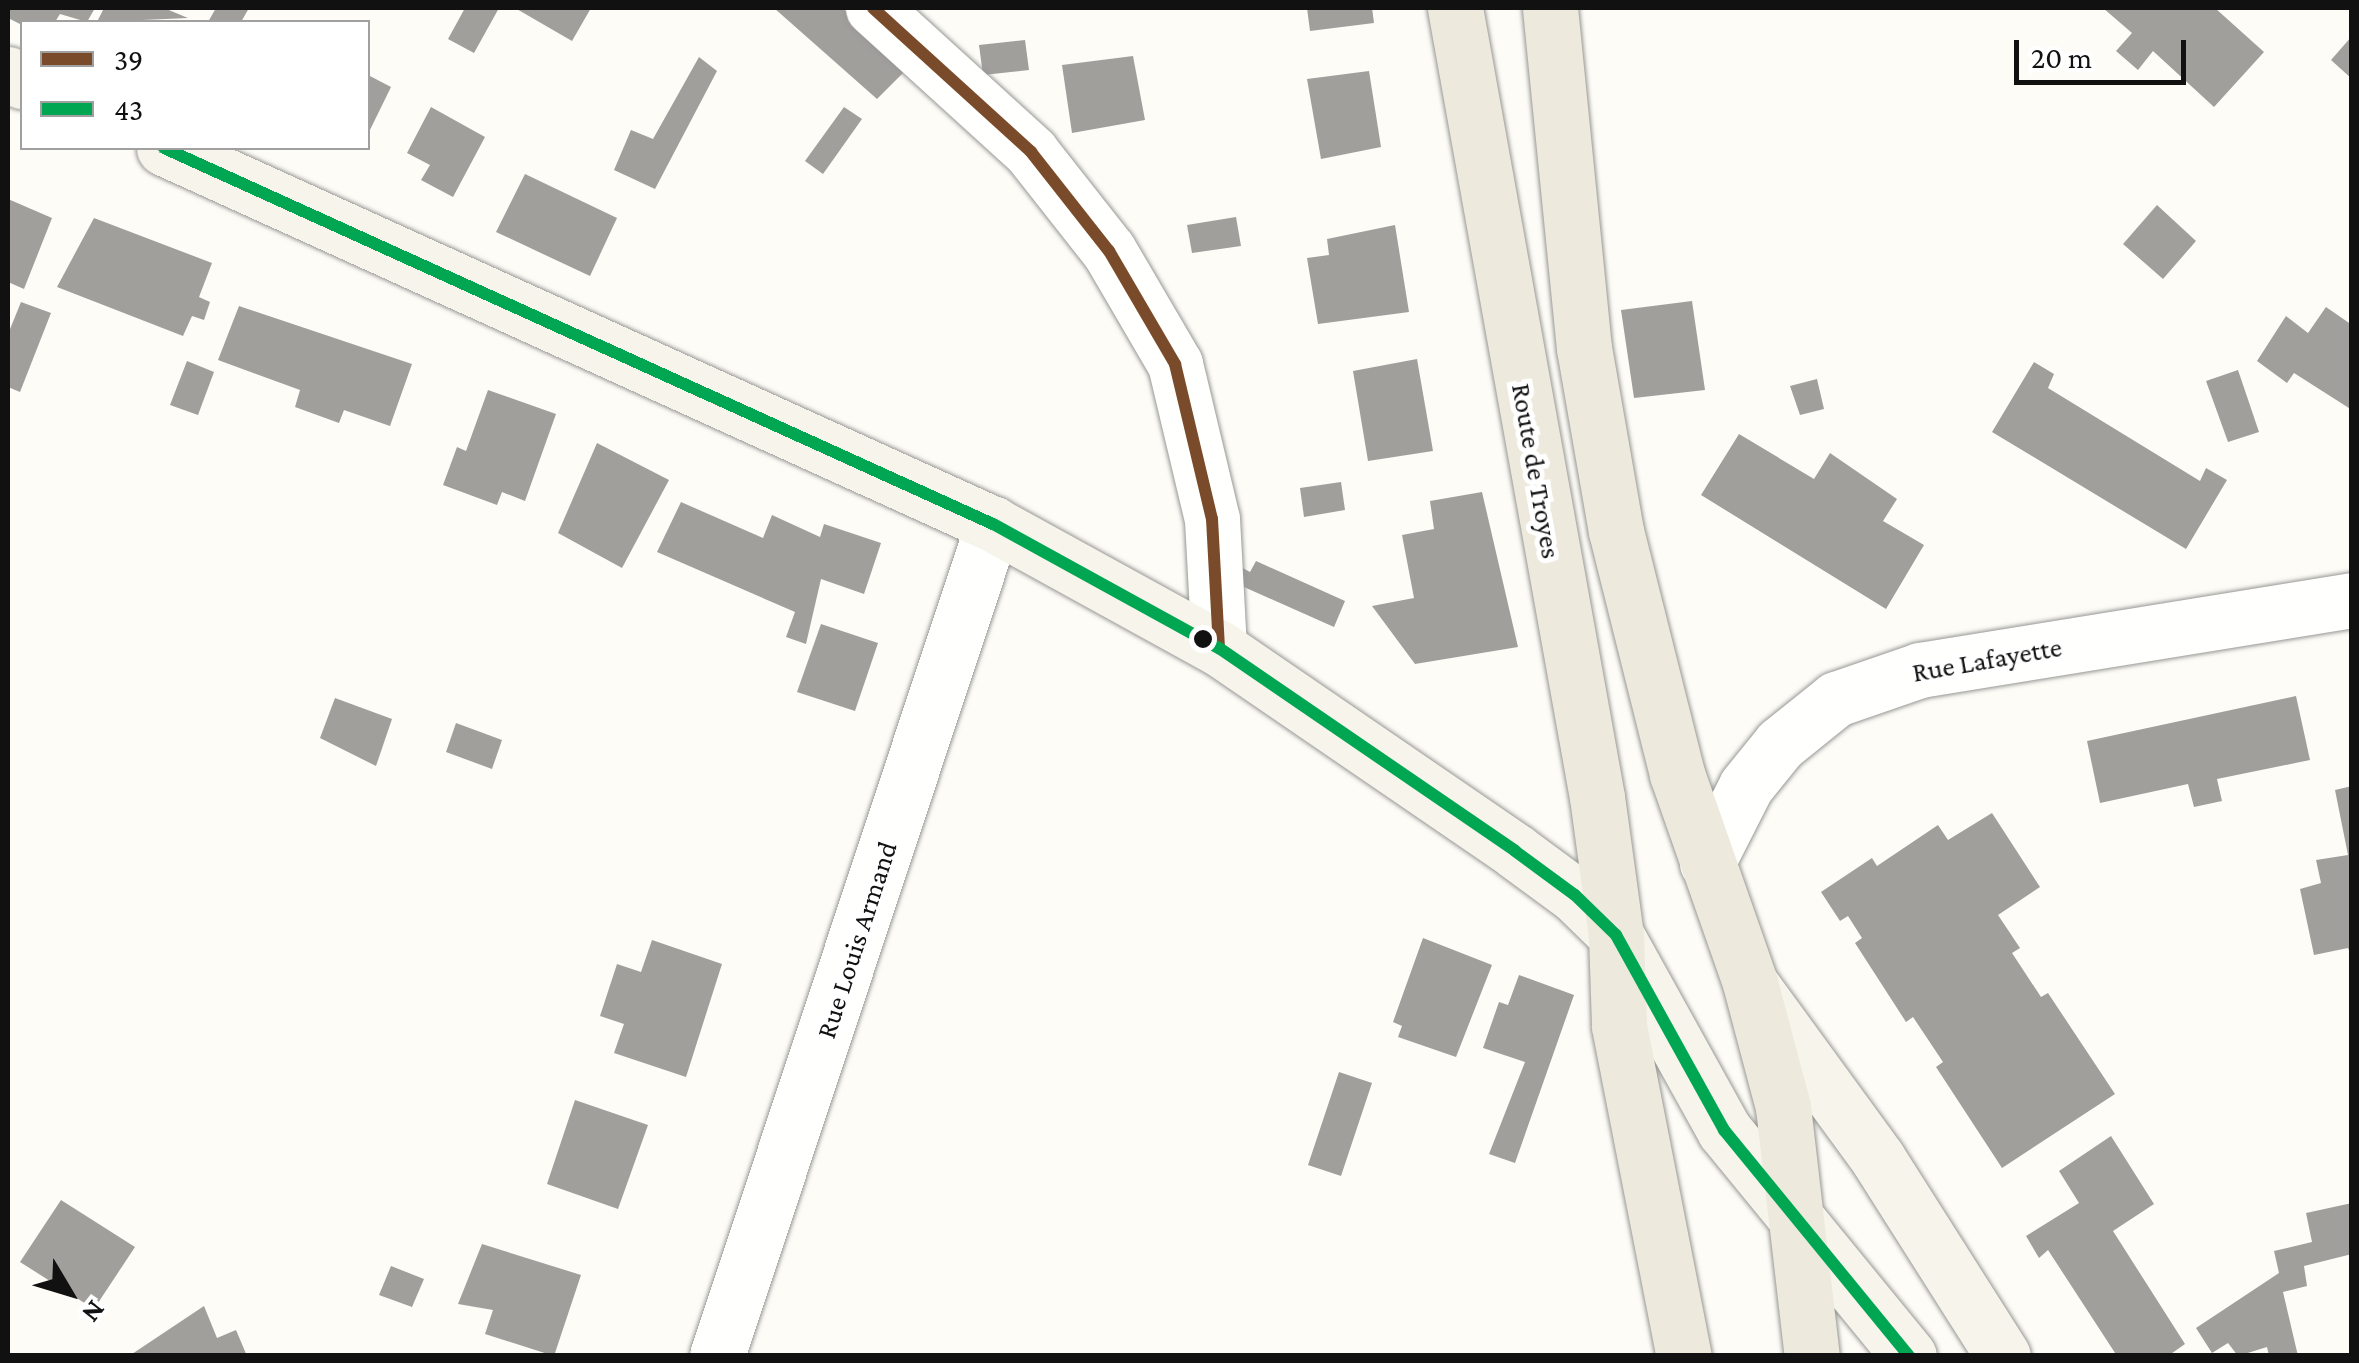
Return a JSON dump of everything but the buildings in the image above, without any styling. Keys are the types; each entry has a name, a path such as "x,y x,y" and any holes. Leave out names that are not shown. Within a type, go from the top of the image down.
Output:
{"main road":[{"name":"Route de Troyes","path":"1455,8 1597,796 1616,936 1619,1026 1684,1356"},
{"path":"1552,11 1584,348 1616,531 1677,774 1750,983 1782,1108 1801,1226 1812,1356"},
{"path":"168,150 993,524 1219,648 1530,862 1616,936 1698,1090 1801,1226 1909,1356"},
{"path":"1750,983 1878,1159 2003,1356"}],"street":[{"path":"872,8 1031,152 1109,252 1175,364 1212,520 1219,648"},
{"name":"Rue Louis Armand","path":"717,1356 993,524"},
{"name":"Rue Lafayette","path":"1707,863 1746,786 1780,744 1836,699 1920,670 2352,600"}],"transit line":[{"name":"39","path":"873,8 1031,152 1109,251 1175,364 1212,519 1219,648"},
{"name":"43","path":"168,150 993,524 1219,648 1515,851 1575,895 1616,935 1724,1130 1909,1356"}]}
